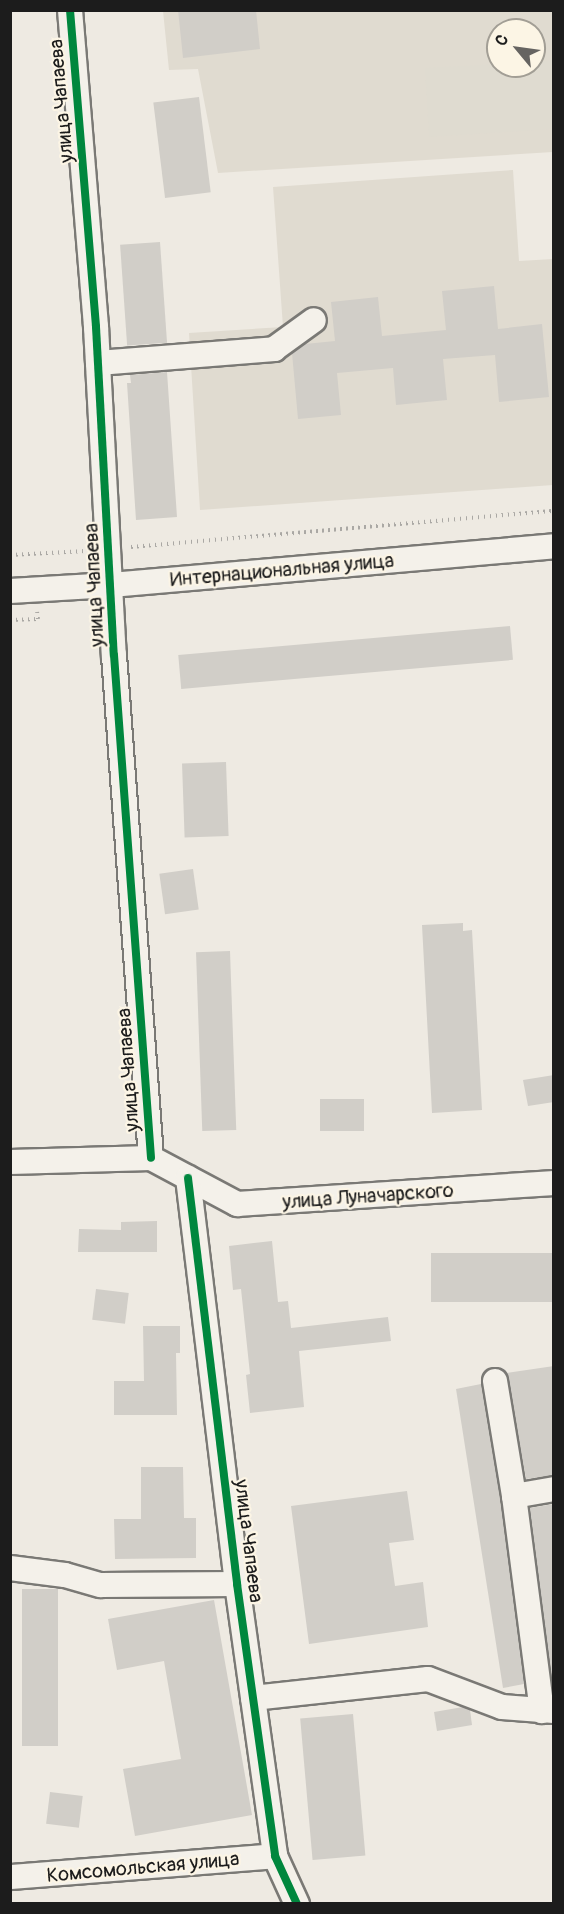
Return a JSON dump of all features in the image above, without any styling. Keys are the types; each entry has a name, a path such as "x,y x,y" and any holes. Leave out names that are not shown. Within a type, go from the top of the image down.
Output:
{"street":[{"name":"улица Чапаева","path":"70,10 98,363 151,1158 188,1178 237,1584 275,1856 297,1904"},
{"path":"98,363 274,349 314,320"},
{"name":"Интернациональная улица","path":"10,591 111,585 554,546"},
{"path":"10,1162 151,1158"},
{"name":"улица Луначарского","path":"188,1178 237,1204 554,1183"},
{"path":"253,1698 428,1679 502,1707 548,1711 495,1381"},
{"path":"513,1496 554,1489"},
{"path":"10,1568 65,1575 101,1585 237,1584"},
{"name":"Комсомольская улица","path":"10,1877 275,1856"}],"path":[{"path":"10,555 554,511"},
{"path":"10,620 38,619"}],"shaded area":[{"path":"163,11 553,11 553,152 218,173 198,69 169,70"},
{"path":"553,60 553,129 429,137 425,68 486,65 486,78 546,78 546,61"},
{"path":"513,170 519,261 553,259 553,485 200,510 189,333 283,327 273,187"}],"building":[{"path":"178,10 256,10 260,49 183,58"},
{"path":"199,97 211,192 165,198 153,103"},
{"path":"160,242 167,343 127,346 120,245"},
{"path":"494,286 498,329 542,324 549,397 499,402 495,355 443,359 447,400 396,405 393,368 337,373 341,415 298,419 292,353 305,344 335,341 331,302 378,297 382,336 446,330 442,291"},
{"path":"167,372 177,517 136,520 127,383 131,383 130,375"},
{"path":"510,626 513,660 181,689 178,655"},
{"path":"226,762 229,836 185,837 182,764"},
{"path":"193,869 199,910 165,914 159,874"},
{"path":"463,923 463,931 472,930 482,1110 432,1113 422,925"},
{"path":"230,951 236,1130 202,1131 196,952"},
{"path":"554,1075 554,1102 528,1106 523,1080"},
{"path":"320,1099 364,1099 364,1131 320,1131"},
{"path":"157,1221 157,1252 78,1252 79,1229 121,1230 121,1222"},
{"path":"272,1241 278,1302 288,1301 291,1328 388,1317 391,1341 299,1351 304,1407 250,1413 246,1375 250,1374 241,1289 233,1290 229,1246"},
{"path":"431,1253 554,1253 554,1302 431,1302"},
{"path":"96,1289 129,1293 125,1324 92,1320"},
{"path":"143,1326 180,1326 180,1353 176,1353 177,1415 114,1415 114,1381 144,1381"},
{"path":"554,1366 554,1475 526,1479 507,1373"},
{"path":"481,1384 500,1498 524,1684 503,1688 456,1389"},
{"path":"141,1467 183,1467 184,1518 196,1518 196,1558 115,1559 114,1519 141,1519"},
{"path":"407,1491 414,1540 389,1543 395,1586 423,1582 428,1627 309,1644 291,1506"},
{"path":"554,1504 554,1679 552,1680 530,1508"},
{"path":"22,1589 58,1589 58,1746 22,1746"},
{"path":"214,1600 252,1815 135,1836 123,1769 181,1759 164,1661 117,1670 108,1619"},
{"path":"463,1707 470,1710 472,1725 437,1731 434,1712"},
{"path":"353,1714 365,1855 313,1860 300,1719"},
{"path":"50,1792 83,1796 79,1828 46,1824"}],"cycle path":[{"path":"70,10 96,327 114,655 151,1158"},
{"path":"188,1178 237,1584 275,1856 297,1904"}]}
